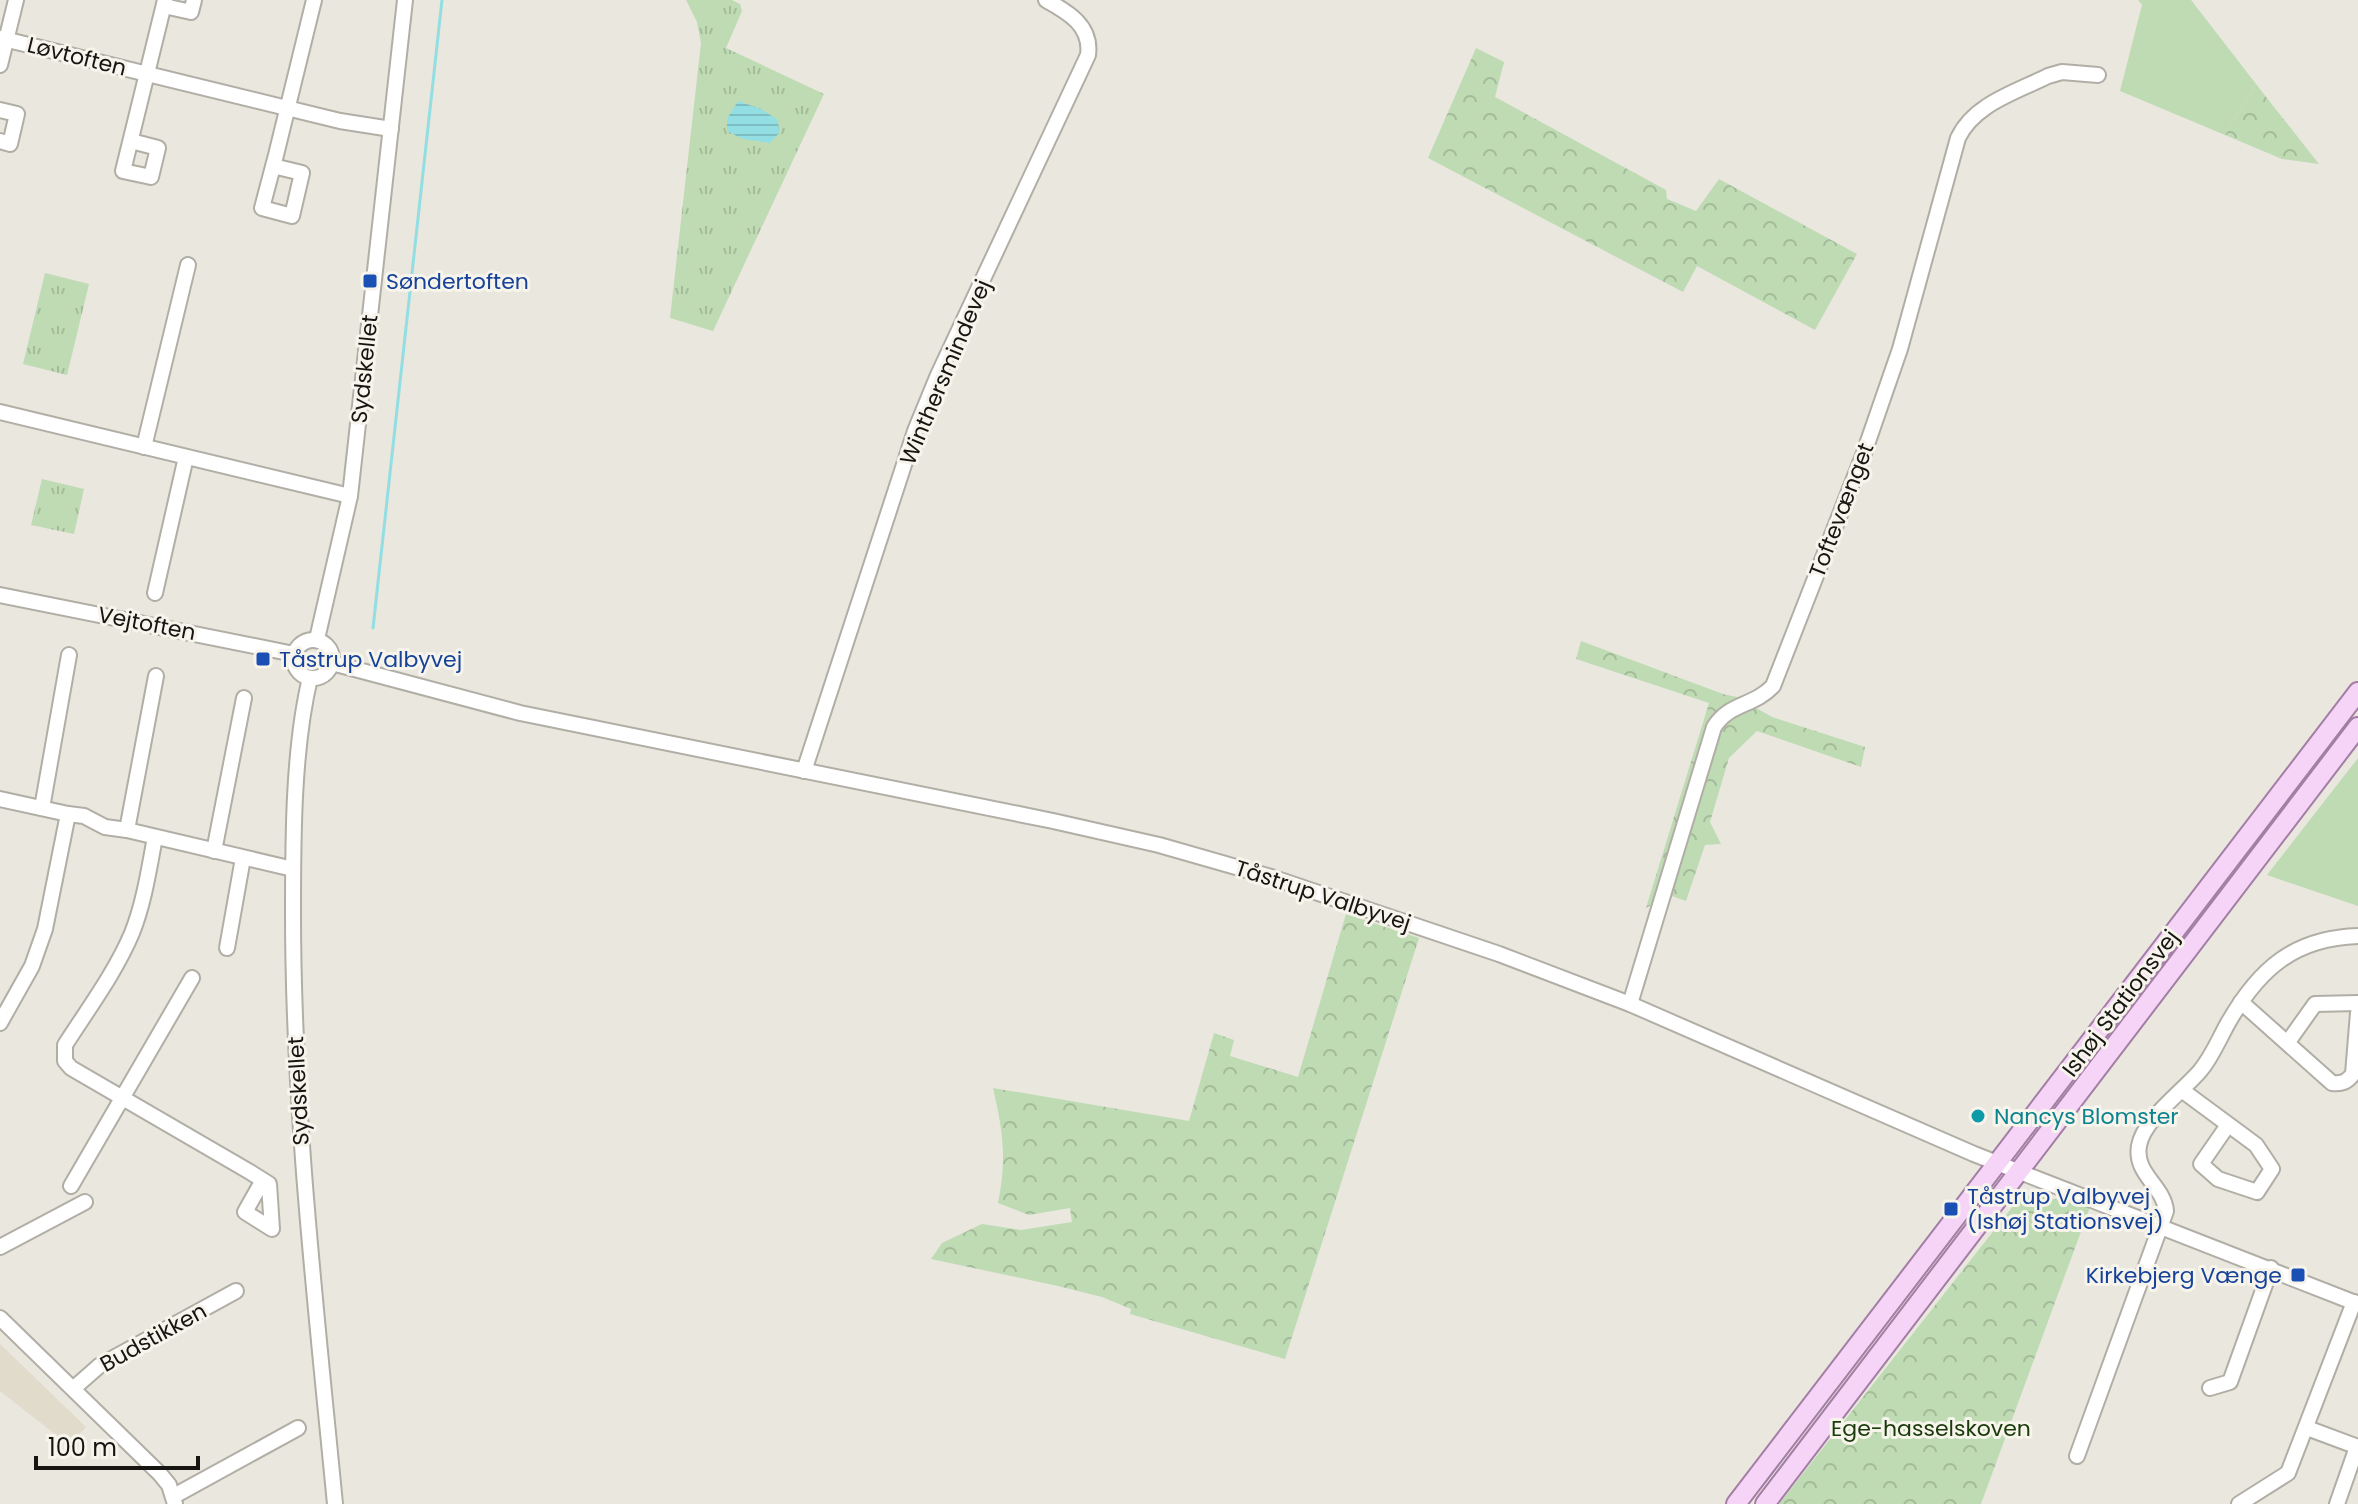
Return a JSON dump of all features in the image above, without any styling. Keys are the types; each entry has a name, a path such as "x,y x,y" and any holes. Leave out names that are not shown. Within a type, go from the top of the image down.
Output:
{"main road":[{"name":"Ishøj Stationsvej","path":"1736,1504 2358,692"},
{"name":"Ishøj Stationsvej","path":"1765,1504 2358,727"}],"street":[{"name":"Løvtoften","path":"0,65 3,39 16,0"},
{"name":"Løvtoften","path":"131,141 164,3 191,12 194,0"},
{"path":"273,166 314,0"},
{"name":"Sydskellet","path":"317,639 350,496 405,0"},
{"name":"Winthersmindevej","path":"804,771 915,431 938,375 1088,55 1090,43 1084,30 1066,11 1046,0"},
{"name":"Løvtoften","path":"3,39 340,121 391,129"},
{"name":"Toftevænget","path":"1630,1004 1714,727 1721,716 1733,707 1761,699 1773,686 1864,453 1900,349 1964,125 1975,113 2048,76 2062,72 2098,75"},
{"path":"0,110 17,114 10,144 0,141"},
{"path":"144,447 188,265"},
{"path":"0,412 350,496"},
{"path":"155,593 186,457"},
{"name":"Vejtoften","path":"0,595 294,654"},
{"path":"317,639 331,651 332,663 321,676 310,678 296,669 294,654 300,644 317,639"},
{"path":"42,808 69,655"},
{"name":"Tåstrup Valbyvej","path":"332,663 520,713 1159,845 1343,900 1630,1004 1997,1163 2356,1303"},
{"path":"127,830 156,676"},
{"name":"Sydskellet","path":"310,678 302,727 293,869 295,1043 335,1504"},
{"path":"214,851 244,698"},
{"path":"0,799 84,816 105,827 293,869"},
{"path":"0,1023 32,966 45,929 68,814"},
{"path":"155,837 141,908 133,931 65,1045 65,1061 71,1068 263,1180"},
{"path":"227,948 243,858"},
{"path":"2077,1456 2166,1211 2166,1203 2138,1161 2142,1134 2152,1119 2183,1091 2204,1066 2241,1002 2267,971 2299,947 2336,936 2358,936"},
{"path":"71,1186 192,978"},
{"path":"2241,1002 2332,1083 2340,1084 2348,1081 2353,1074 2358,1013"},
{"path":"2288,1042 2315,1004 2358,1003"},
{"path":"2183,1091 2256,1145 2272,1169 2257,1192 2218,1179 2201,1164 2228,1125"},
{"path":"0,1247 85,1202"},
{"path":"2210,1388 2230,1382 2271,1268"},
{"name":"Budstikken","path":"74,1388 99,1366 236,1291"},
{"path":"2239,1504 2288,1473 2356,1303"},
{"name":"Budstikken","path":"0,1318 160,1474 174,1500 298,1428"},
{"path":"2307,1428 2357,1447 2337,1504"}],"shaded area":[{"path":"0,1344 86,1427 69,1445 0,1391"}],"green space":[{"path":"686,0 732,0 740,4 742,11 726,48 824,94 713,331 670,318 701,43 697,22"},
{"path":"2138,0 2191,0 2256,84 2225,135 2120,91 2142,5"},
{"path":"1476,48 1504,62 1495,97 1666,190 1667,199 1696,211 1719,179 1857,254 1815,330 1697,266 1683,292 1428,158"},
{"path":"2256,84 2319,164 2282,159 2225,135"},
{"path":"45,273 89,284 67,375 23,364"},
{"path":"42,479 84,489 74,534 31,525"},
{"path":"1581,641 1737,697 1772,717 1865,747 1861,767 1757,731 1729,758 1710,822 1721,844 1705,845 1686,901 1669,895 1646,908 1709,703 1576,659"},
{"path":"2358,758 2358,906 2267,875"},
{"path":"1346,914 1419,938 1285,1359 1130,1314 1131,1309 1102,1297 931,1259 942,1243 982,1224 1021,1230 1072,1222 1070,1208 1029,1215 998,1203 1003,1145 993,1088 1189,1121 1214,1033 1234,1040 1230,1056 1298,1077"},
{"name":"Ege-hasselskoven","path":"2032,1194 2090,1207 1981,1504 1779,1504 2017,1201"}],"water":[{"path":"738,101 761,109 778,120 779,133 770,143 743,139 727,131 727,119"}],"waterway":[{"path":"373,628 442,0"}],"place":[{"name":"Søndertoften","path":"370,281"},
{"name":"Tåstrup Valbyvej","path":"263,659"},
{"name":"Nancys Blomster","path":"1978,1116"},
{"name":"Tåstrup Valbyvej (Ishøj Stationsvej)","path":"1951,1209"},
{"name":"Kirkebjerg Vænge","path":"2298,1275"}]}
